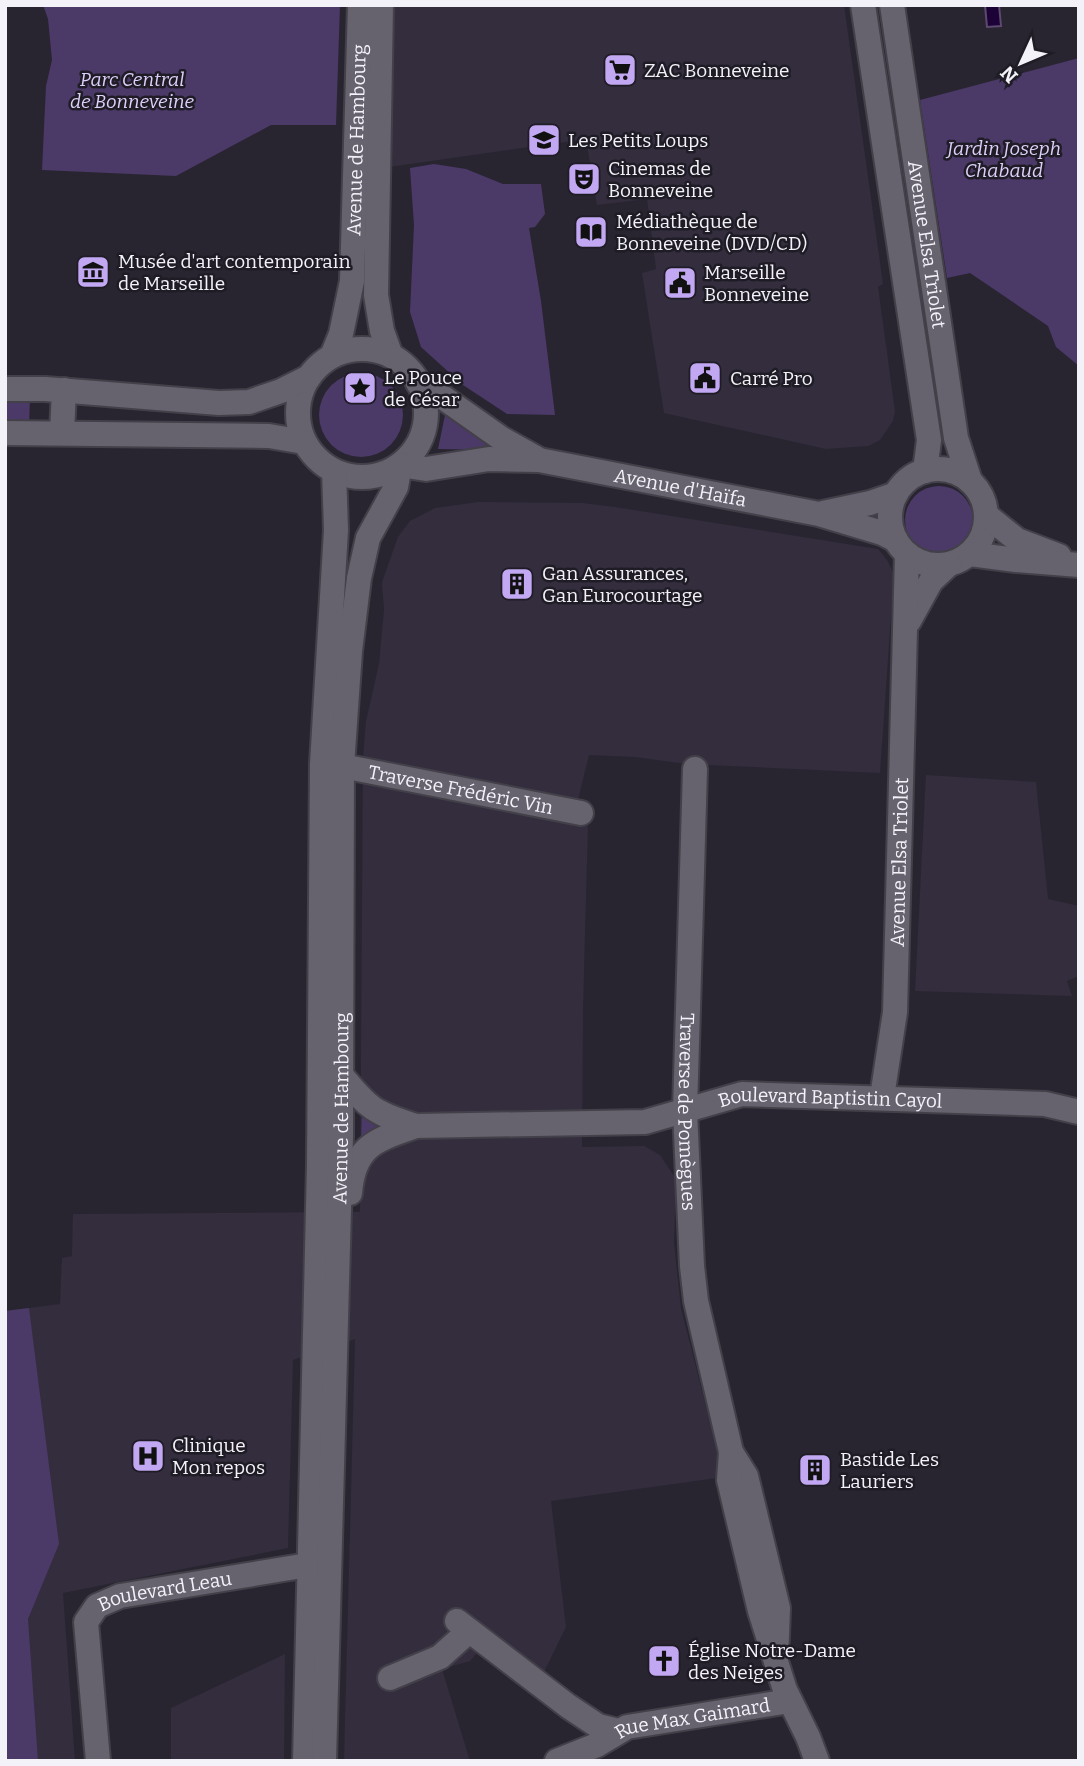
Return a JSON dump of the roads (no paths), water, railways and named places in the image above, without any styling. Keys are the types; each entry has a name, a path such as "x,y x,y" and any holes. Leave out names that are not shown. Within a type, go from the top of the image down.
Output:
{"street":[{"name":"Avenue de Hambourg","path":"332,356 341,334 352,281 360,5"},
{"name":"Avenue de Hambourg","path":"381,5 376,295 382,331 391,356"},
{"name":"Avenue Elsa Triolet","path":"863,5 929,440 925,471"},
{"name":"Avenue Elsa Triolet","path":"892,5 956,438 970,481"},
{"path":"351,350 372,350 391,356 407,367 418,383 425,409 422,436 413,453 385,474 350,477 334,471 317,459 304,442 299,426 301,392 319,365 332,356 351,350"},
{"path":"5,389 64,390 219,403 249,402 281,391 309,377"},
{"name":"Avenue d'Haïfa","path":"418,383 502,439 539,460"},
{"path":"62,433 64,390"},
{"path":"5,433 270,436 304,442"},
{"name":"Avenue d'Haïfa","path":"400,465 426,469 489,459 539,460 819,514 883,533 901,547"},
{"name":"Avenue de Hambourg","path":"324,1761 341,1075 342,766 359,578 368,538 397,487 400,465"},
{"path":"959,559 982,536 986,515 984,502 970,481 956,472 940,469 913,476 896,494 891,509 891,525 901,547 927,564 959,559 1079,565"},
{"name":"Avenue de Hambourg","path":"305,1761 319,1164 323,764 337,530 334,471"},
{"name":"Avenue d'Haïfa","path":"819,514 870,503 896,494"},
{"path":"986,515 1017,540 1079,565"},
{"name":"Avenue Elsa Triolet","path":"882,1097 895,1013 907,625 901,547"},
{"name":"Avenue Elsa Triolet","path":"907,625 930,581 959,559"},
{"name":"Traverse Frédéric Vin","path":"342,766 581,813"},
{"name":"Traverse de Pomègues","path":"695,769 685,1111 696,1301 732,1452 746,1476 779,1608 776,1661 790,1701 817,1761"},
{"name":"Boulevard Baptistin Cayol","path":"341,1075 366,1105 387,1117 416,1126 645,1122 742,1094 1045,1104 1079,1112"},
{"name":"Boulevard Baptistin Cayol","path":"337,1279 349,1235 355,1163 380,1139 416,1126"},
{"name":"Boulevard Leau","path":"98,1761 86,1622 97,1606 120,1596 308,1565"},
{"path":"390,1678 440,1657 463,1626 568,1706 598,1726 618,1731"},
{"name":"Rue Max Gaimard","path":"557,1761 597,1745 627,1727 790,1701"}],"place":[{"name":"ZAC Bonneveine","path":"620,70"},
{"name":"Les Petits Loups","path":"544,140"},
{"name":"Cinemas de Bonneveine","path":"584,179"},
{"name":"Médiathèque de Bonneveine (DVD/CD)","path":"591,232"},
{"name":"Musée d'art contemporain de Marseille","path":"93,272"},
{"name":"Marseille Bonneveine","path":"680,283"},
{"name":"Carré Pro","path":"705,378"},
{"name":"Le Pouce de César","path":"360,388"},
{"name":"Gan Assurances, Gan Eurocourtage","path":"517,584"},
{"name":"Clinique Mon repos","path":"148,1456"},
{"name":"Bastide Les Lauriers","path":"815,1470"},
{"name":"Église Notre-Dame des Neiges","path":"664,1661"}],"park label":[{"name":"Parc Central de Bonneveine","path":"132,90"},
{"name":"Jardin Joseph Chabaud","path":"1004,159"}]}
